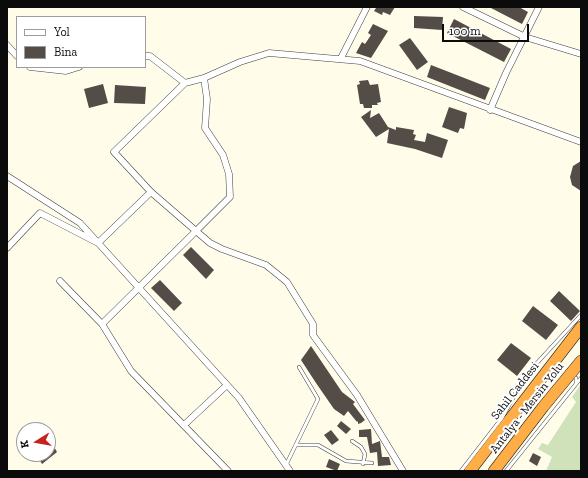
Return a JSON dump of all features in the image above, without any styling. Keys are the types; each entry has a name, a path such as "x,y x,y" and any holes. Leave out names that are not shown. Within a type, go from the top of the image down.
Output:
{"highway":[{"name":"Sahil Caddesi","path":"470,471 581,327"},
{"name":"Antalya - Mersin Yolu","path":"494,471 543,407 581,361"}],"street":[{"path":"341,58 367,7"},
{"path":"463,7 525,37 581,54"},
{"path":"490,110 506,73 539,7"},
{"path":"7,44 16,55"},
{"path":"403,471 357,395 313,336 313,324 287,282 266,265 210,243 151,192 114,152 185,83 204,78 240,62 269,53 341,58 360,61 490,110 581,142"},
{"path":"146,56 150,56 185,83"},
{"path":"39,68 66,71 76,68"},
{"path":"102,324 140,288 230,197 229,174 223,154 205,128 207,98 204,78"},
{"path":"7,176 80,224 239,398 290,471"},
{"path":"98,243 151,192"},
{"path":"7,248 40,213 98,243"},
{"path":"60,281 102,324 131,371 228,471"},
{"path":"184,425 227,385"}],"lane":[{"path":"461,471 502,418 525,376 581,315"},
{"path":"286,465 318,399 299,367"},
{"path":"576,378 576,384"},
{"path":"506,471 581,378"},
{"path":"352,441 361,447 365,454 363,464"},
{"path":"296,445 318,445 346,461 363,464 372,463"}],"green space":[{"path":"581,384 581,471 546,471 552,457 538,449 542,443 548,445 576,402 572,397"}],"building":[{"path":"374,7 395,7 390,15 383,12 382,15 374,11 376,8"},
{"path":"489,7 519,7 528,12 522,24"},
{"path":"414,16 443,17 442,30 414,28"},
{"path":"454,19 511,49 504,62 447,33"},
{"path":"373,24 388,31 371,58 356,53 362,42 365,44 371,35 368,33"},
{"path":"410,38 428,62 417,70 399,45"},
{"path":"431,65 490,88 485,100 427,77"},
{"path":"368,80 370,85 378,84 381,102 377,103 378,105 372,105 372,108 364,108 363,104 360,104 357,85 360,84 359,81"},
{"path":"103,84 108,103 89,108 84,89"},
{"path":"115,85 146,87 145,104 114,103"},
{"path":"449,107 467,113 464,129 460,128 458,133 442,127"},
{"path":"371,110 370,118 379,113 388,127 396,130 396,127 414,130 413,134 416,135 414,140 425,142 427,133 448,140 442,158 415,149 387,143 389,129 376,137 361,117"},
{"path":"581,161 581,191 572,185 570,177 573,166"},
{"path":"191,247 214,270 206,279 183,255"},
{"path":"160,280 182,303 174,311 151,288"},
{"path":"559,291 580,311 571,321 550,301"},
{"path":"533,306 558,325 546,340 522,321"},
{"path":"511,343 531,358 517,376 497,360"},
{"path":"311,346 342,392 355,402 353,404 365,420 361,423 358,424 358,421 357,422 348,411 344,416 334,409 301,360"},
{"path":"341,421 351,429 346,434 337,426"},
{"path":"371,429 372,444 380,441 382,457 389,457 391,465 378,466 377,452 370,453 367,437 359,437 359,430"},
{"path":"331,430 339,440 332,445 324,435"},
{"path":"533,453 541,457 537,466 529,461"},
{"path":"329,459 340,464 337,471 326,467"}]}
